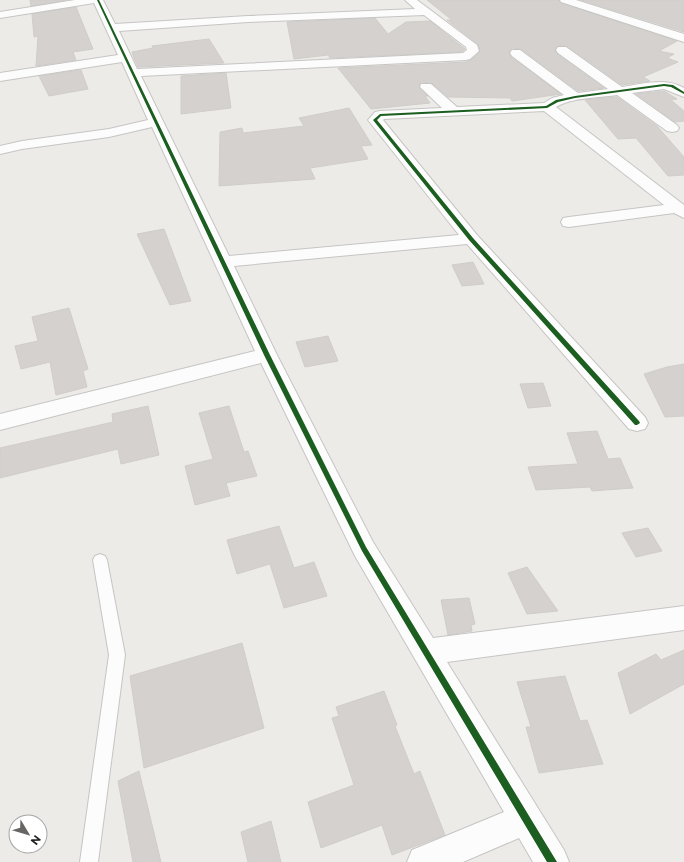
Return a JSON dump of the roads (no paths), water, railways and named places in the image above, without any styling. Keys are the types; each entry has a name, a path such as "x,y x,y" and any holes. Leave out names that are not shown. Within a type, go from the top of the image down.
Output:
{"street":[{"path":"0,15 97,0 112,28 267,355 364,549 552,862"},
{"path":"0,77 129,66 466,56 473,51 471,45 410,0"},
{"path":"565,0 684,38"},
{"path":"112,28 248,19 425,12"},
{"path":"562,50 672,128"},
{"path":"516,53 575,96"},
{"path":"637,423 471,239 375,120 380,115 547,107 557,101 575,96 668,85 684,93"},
{"path":"426,87 454,112"},
{"path":"547,107 681,210"},
{"path":"0,150 22,145 109,133 156,122"},
{"path":"569,222 681,210"},
{"path":"223,262 471,239"},
{"path":"0,422 267,355"},
{"path":"426,652 684,618"},
{"path":"424,862 526,819"}],"lane":[{"path":"89,862 117,655 100,560"}]}
